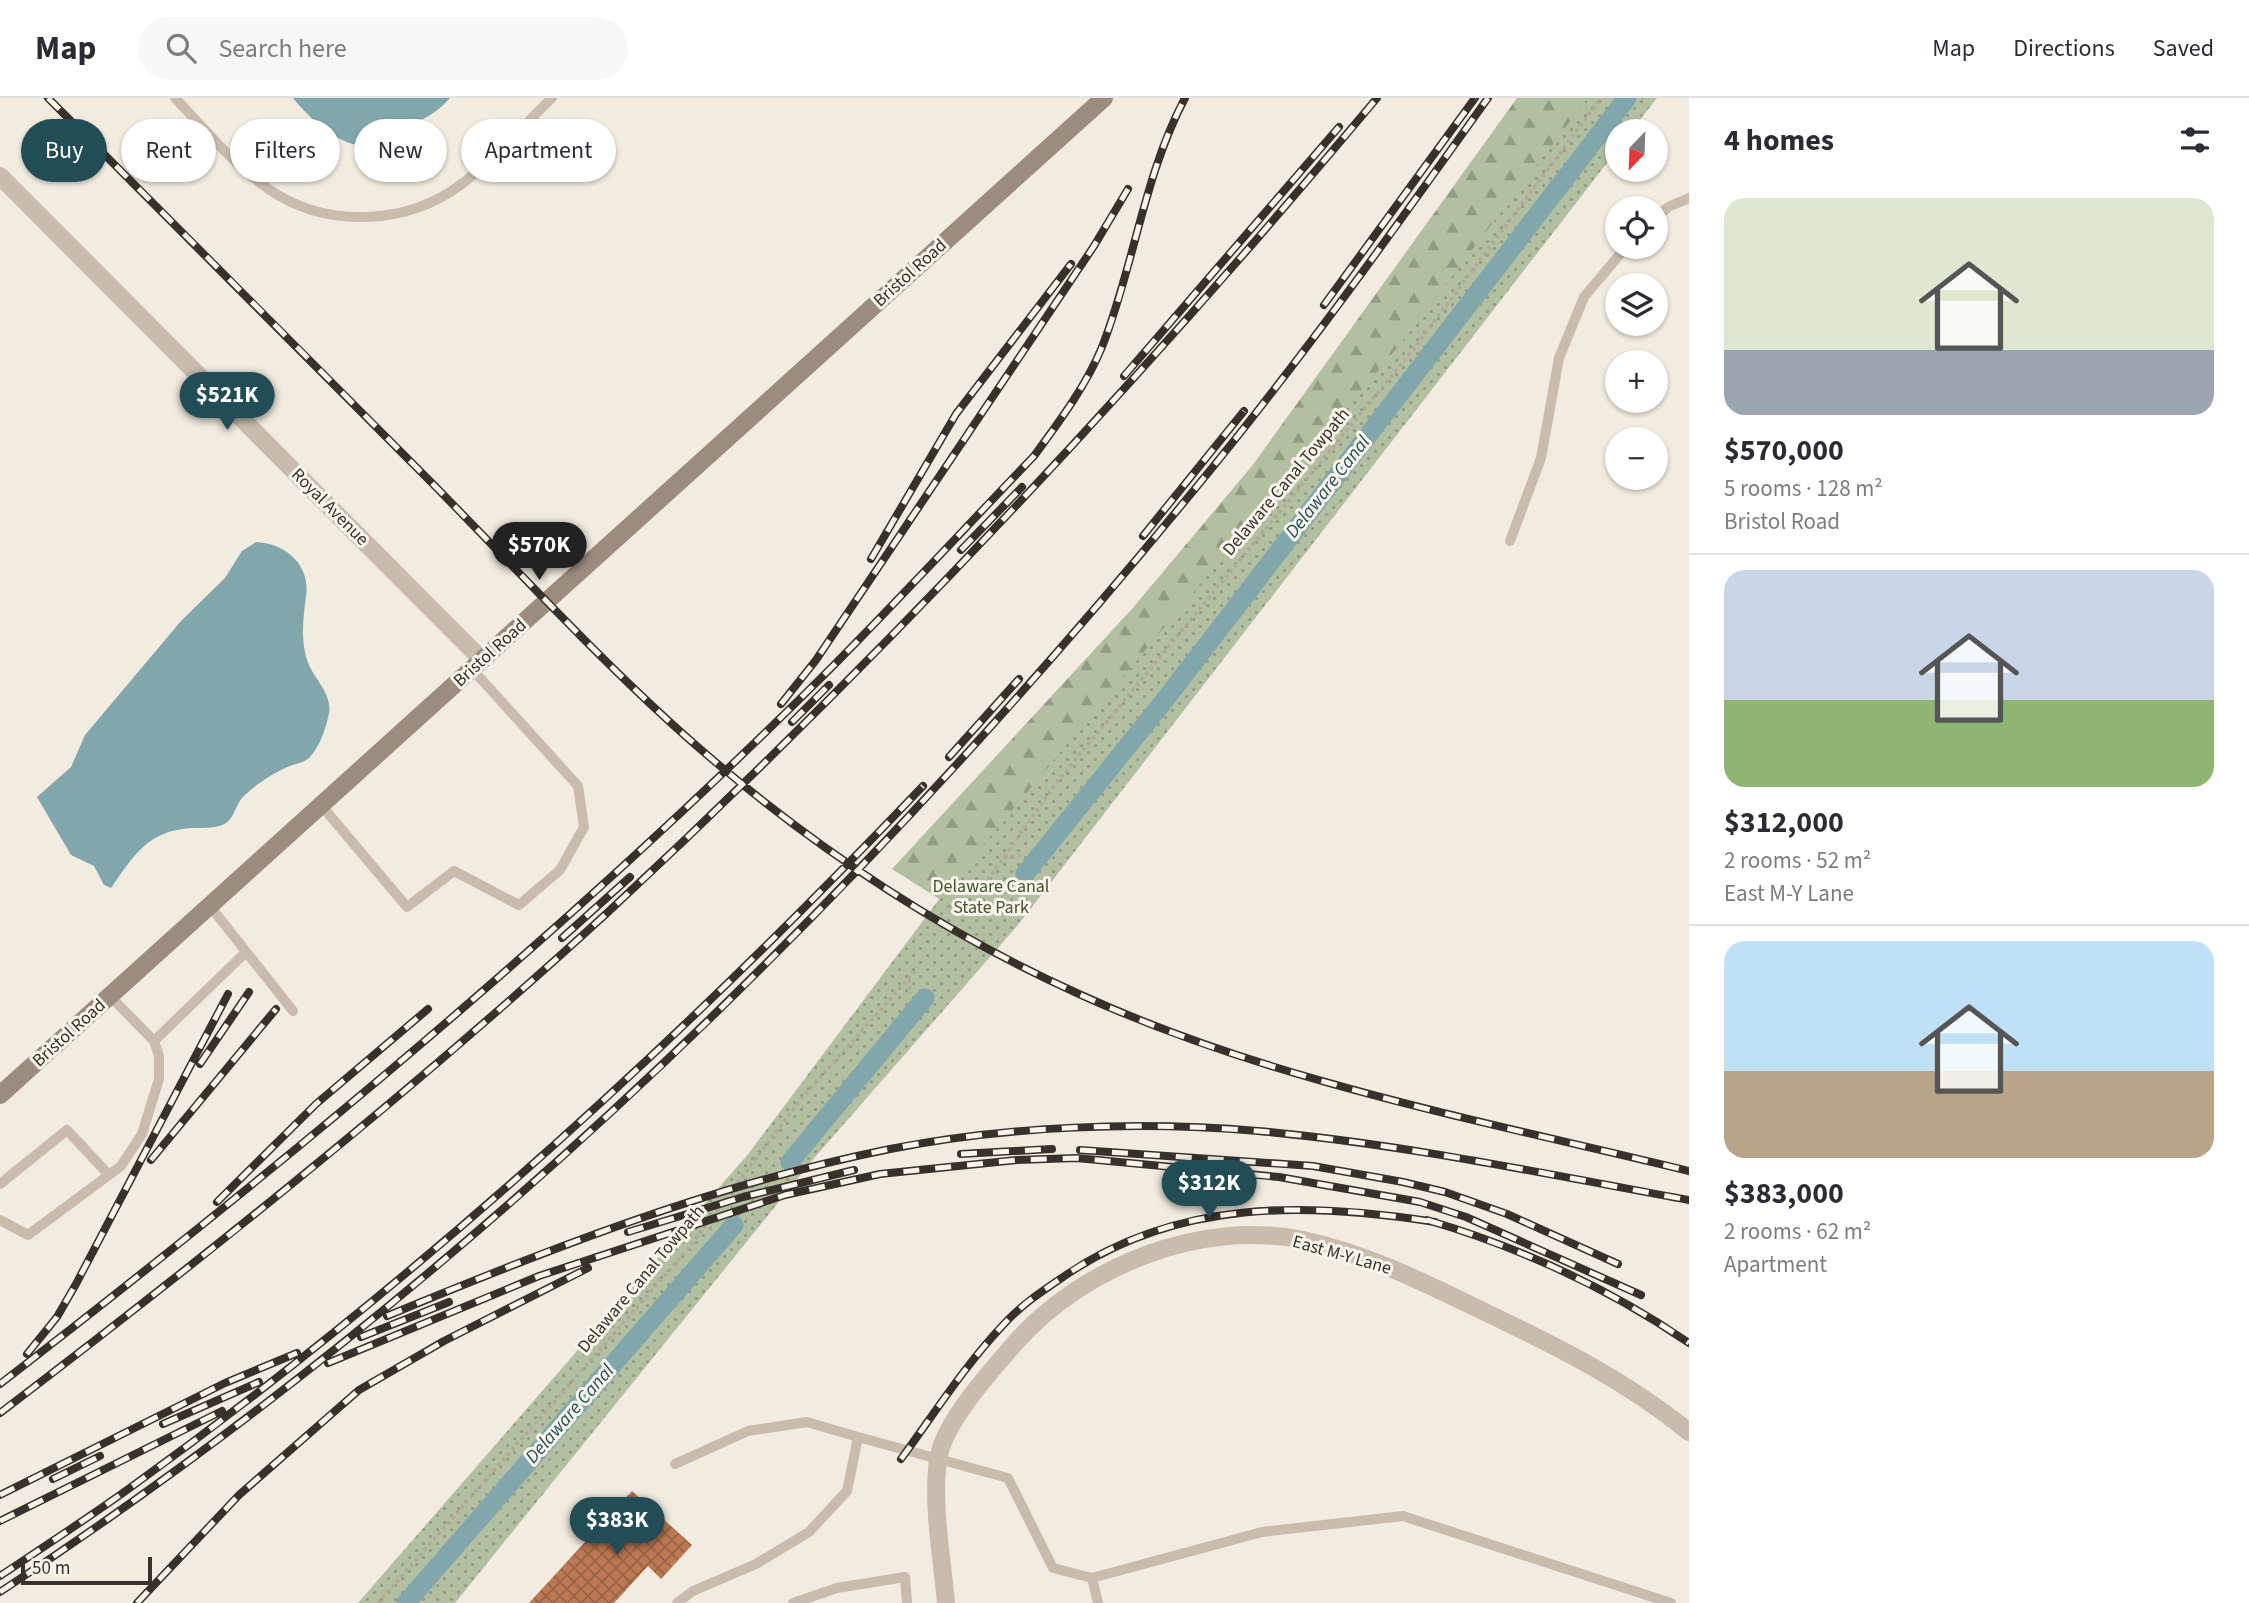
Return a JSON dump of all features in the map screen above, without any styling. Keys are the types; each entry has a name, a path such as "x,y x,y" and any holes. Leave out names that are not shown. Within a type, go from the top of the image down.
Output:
{"main road":[{"name":"Bristol Road","path":"0,1095 1104,98"}],"street":[{"name":"Royal Avenue","path":"0,176 477,665"},
{"name":"East M-Y Lane","path":"946,1603 938,1461 947,1434 966,1405 1007,1353 1055,1304 1096,1278 1140,1258 1181,1245 1232,1237 1301,1240 1393,1268 1588,1363 1641,1395 1689,1432"}],"lane":[{"path":"175,98 243,168 270,190 316,211 367,217 401,212 448,193 476,172 552,98"},
{"path":"1668,207 1689,198"},
{"path":"1510,541 1541,458 1559,358 1584,297 1616,259"},
{"path":"321,805 407,907 454,871 519,905 560,870 584,827 578,786 477,665"},
{"path":"210,906 293,1011"},
{"path":"154,1041 247,952"},
{"path":"0,1220 28,1235 121,1166 142,1134 159,1079 159,1056 154,1041 110,996"},
{"path":"0,1184 67,1130 109,1175"},
{"path":"675,1464 748,1431 807,1422 938,1461 1008,1478 1053,1568 1092,1578 1262,1532 1403,1516 1671,1603"},
{"path":"677,1603 693,1591 756,1564 809,1532 847,1491 858,1437"},
{"path":"793,1603 837,1588 905,1577 907,1603"},
{"path":"1092,1578 1098,1603"}],"path":[{"name":"Delaware Canal Towpath","path":"988,880 1057,782 1413,350 1601,98"},
{"path":"1004,858 1021,855"},
{"name":"Delaware Canal Towpath","path":"378,1603 688,1249 801,1099 918,968"},
{"path":"909,977 910,994"}],"green space":[{"path":"1517,98 1591,98 1452,286 952,907 892,869 1131,610 1252,466"},
{"name":"Delaware Canal State Park","path":"1588,98 1657,98 1640,119 1605,119 1605,166 1018,925 815,1157 455,1603 358,1603 749,1153 949,886 1405,338"}],"water":[{"path":"293,98 450,98 423,119 354,119 354,144 340,138 340,119 313,119"},
{"path":"256,542 277,546 286,551 300,566 304,575 304,649 329,706 320,742 308,759 280,771 251,790 239,802 228,822 219,826 182,829 158,836 140,850 111,888 104,885 94,866 71,855 37,797 71,767 85,735 181,621 225,578 242,551"}],"building":[{"path":"632,1491 692,1545 661,1579 648,1566 614,1603 529,1603"}],"waterway":[{"name":"Delaware Canal","path":"1025,874 1164,701 1627,98"},
{"name":"Delaware Canal","path":"790,1162 925,998"},
{"name":"Delaware Canal","path":"406,1603 734,1225"}],"railway":[{"path":"48,98 633,688 749,790 884,888 980,944 1079,994 1152,1025 1227,1052 1380,1097 1689,1171"},
{"path":"0,1384 318,1131 625,865 821,678 1034,456 1080,390 1102,347 1123,285 1159,158 1185,98"},
{"path":"0,1413 233,1232 460,1044 607,913 709,817 810,718 1005,518 1194,311 1377,98"},
{"path":"1324,305 1475,98"},
{"path":"0,1592 168,1476 330,1353 487,1223 639,1087 785,945 926,798 1062,646 1194,490 1308,346 1488,98"},
{"path":"1124,376 1339,127"},
{"path":"781,704 816,660 1094,246 1128,189"},
{"path":"871,559 956,414 1071,264"},
{"path":"1143,536 1244,411"},
{"path":"961,550 1022,487"},
{"path":"949,757 1019,679"},
{"path":"792,722 829,685"},
{"path":"0,1576 111,1501 234,1411 339,1329 441,1244 640,1067 831,881 923,786"},
{"path":"562,938 630,877"},
{"path":"200,1064 249,992"},
{"path":"27,1354 57,1317 76,1284 228,994"},
{"path":"151,1160 276,1009"},
{"path":"217,1202 316,1104 428,1009"},
{"path":"387,1316 510,1266 698,1199 825,1163 934,1141 980,1135 1120,1126 1258,1131 1474,1161 1689,1200"},
{"path":"961,1154 1052,1149"},
{"path":"1080,1150 1313,1166 1403,1182 1445,1192 1507,1214 1618,1264"},
{"path":"328,1363 539,1276 785,1195 880,1174 1017,1160 1076,1158 1279,1177 1420,1202 1466,1217 1641,1295"},
{"path":"628,1232 743,1197 854,1170"},
{"path":"901,1459 963,1373 1011,1317 1066,1275 1109,1250 1153,1232 1244,1212 1339,1211 1435,1222"},
{"path":"1427,1220 1496,1243 1563,1271 1628,1305 1689,1343"},
{"path":"137,1603 239,1495 359,1390 444,1341 588,1268"},
{"path":"361,1337 449,1302"},
{"path":"0,1495 225,1383 297,1353"},
{"path":"163,1424 259,1382"},
{"path":"0,1521 222,1411"},
{"path":"53,1479 100,1456"}]}
